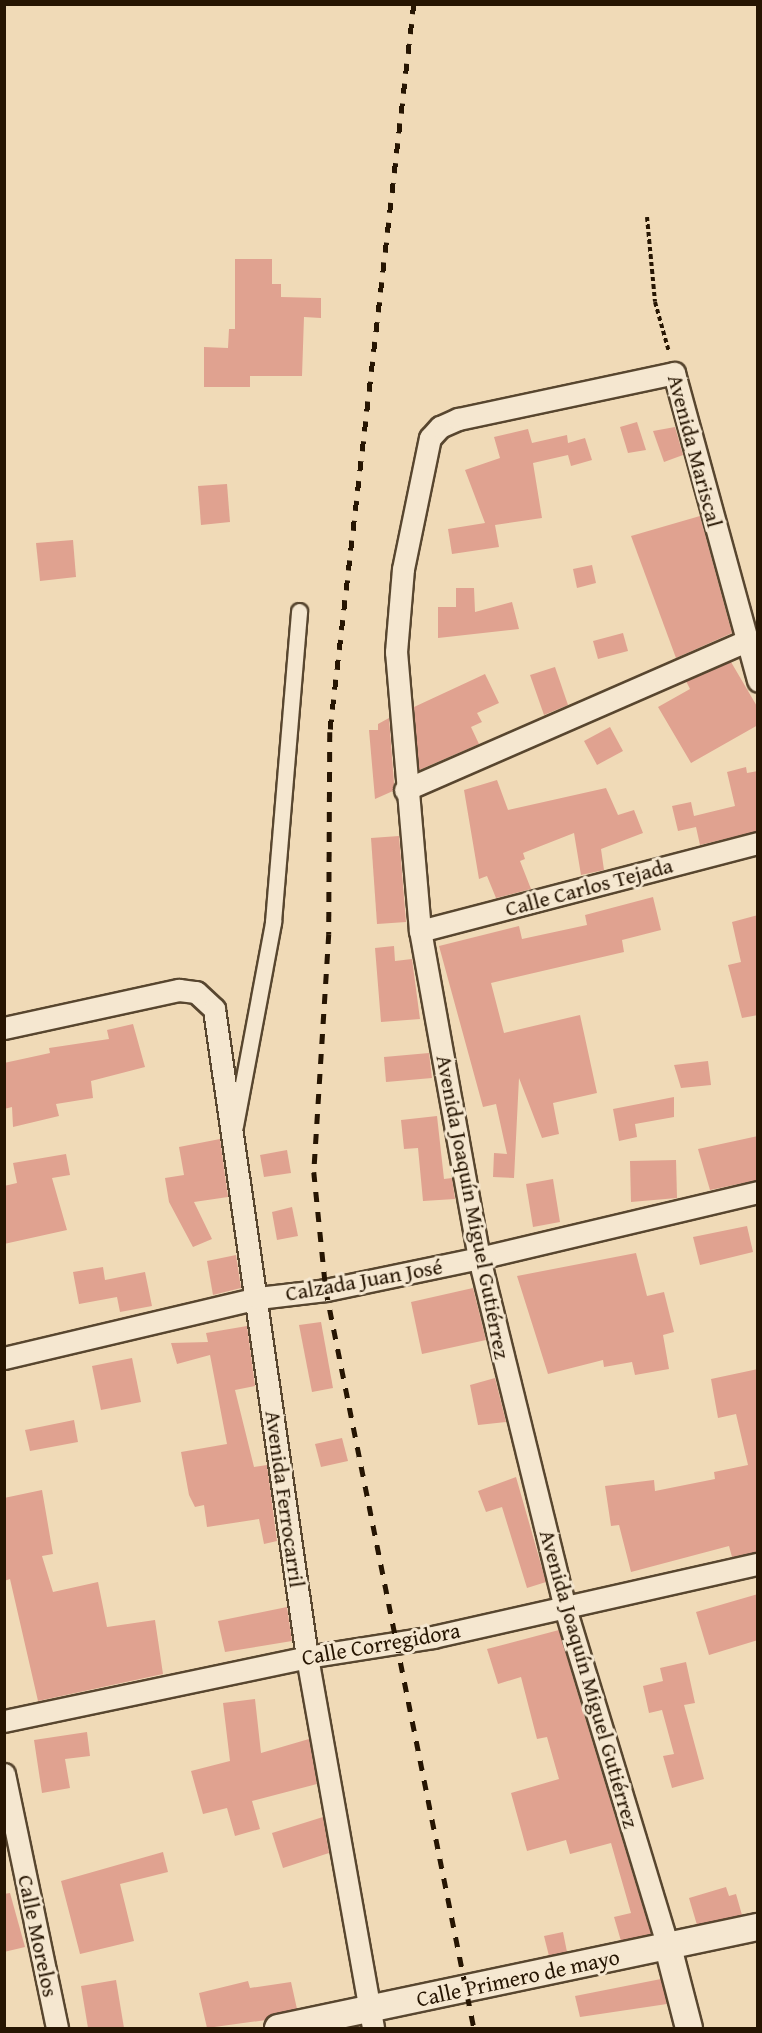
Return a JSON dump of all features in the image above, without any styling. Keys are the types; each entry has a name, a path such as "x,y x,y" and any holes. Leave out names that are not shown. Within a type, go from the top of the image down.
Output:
{"street":[{"name":"Avenida Joaquín Miguel Gutiérrez","path":"675,373 458,419 440,427 430,438 403,569 396,652 405,790 420,931 479,1258 564,1604 668,1947 689,2028"},
{"name":"Avenida Mariscal","path":"675,373 758,681"},
{"path":"231,1146 273,922 299,611"},
{"path":"405,790 746,641"},
{"name":"Calle Carlos Tejada","path":"420,931 758,843"},
{"name":"Avenida Ferrocarril","path":"4,1028 179,990 196,992 214,1010 231,1146 258,1298 307,1657 371,2019"},
{"name":"Calzada Juan José","path":"4,1358 258,1298 326,1290 479,1258 758,1192"},
{"name":"Calle Corregidora","path":"4,1721 307,1657 433,1637 564,1604 758,1564"},
{"name":"Calle Morelos","path":"4,1774 57,2028"},
{"name":"Calle Primero de mayo","path":"278,2028 371,2019 758,1927"}],"path":[{"name":"Avenida Mariscal","path":"647,217 655,302 675,373"}],"building":[{"path":"235,259 272,259 272,284 281,284 281,297 321,298 321,318 304,317 302,376 250,376 250,387 204,387 204,347 228,348 229,329 235,329"},
{"path":"637,422 646,450 628,453 620,427"},
{"path":"675,427 683,455 664,462 653,431"},
{"path":"528,429 532,443 567,435 568,443 585,438 592,460 571,466 568,455 533,463 542,518 495,525 499,547 452,554 448,529 485,523 465,470 500,458 494,437"},
{"path":"227,484 230,522 201,525 198,486"},
{"path":"700,516 732,633 676,658 631,536"},
{"path":"73,540 76,577 40,581 36,543"},
{"path":"592,565 596,583 577,588 573,569"},
{"path":"456,588 474,588 475,612 512,602 519,629 438,638 438,607 456,607"},
{"path":"623,633 628,651 598,659 593,641"},
{"path":"731,662 758,708 758,725 691,763 658,707 690,689 686,681"},
{"path":"555,667 568,705 544,715 530,675"},
{"path":"485,674 499,703 477,713 482,722 471,727 479,744 419,770 414,707"},
{"path":"389,718 393,791 375,799 369,730 378,730 378,724"},
{"path":"610,727 623,751 597,765 584,741"},
{"path":"746,767 747,773 758,771 758,831 700,845 696,827 678,831 672,806 691,802 694,816 735,806 727,772"},
{"path":"497,780 508,810 606,788 618,815 634,810 643,833 601,849 604,870 581,875 574,833 523,853 525,859 520,861 531,889 496,898 487,876 479,879 464,790"},
{"path":"399,836 406,922 377,924 371,838"},
{"path":"653,897 661,930 622,940 624,952 491,983 504,1033 580,1015 597,1093 553,1103 559,1134 542,1138 519,1078 514,1178 493,1177 494,1153 507,1154 496,1104 483,1107 439,946 519,926 522,939 587,925 585,915"},
{"path":"758,915 758,1015 742,1018 728,965 741,962 732,922"},
{"path":"394,946 395,961 412,959 420,1019 381,1022 375,948"},
{"path":"133,1024 145,1067 91,1081 93,1098 56,1104 59,1116 13,1127 12,1107 4,1109 4,1063 50,1053 49,1048 109,1039 107,1030"},
{"path":"429,1053 432,1078 386,1082 384,1057"},
{"path":"708,1061 711,1085 681,1088 674,1065"},
{"path":"674,1097 674,1117 635,1124 637,1137 619,1141 613,1109"},
{"path":"437,1116 444,1179 452,1178 455,1199 423,1201 418,1148 404,1149 401,1120"},
{"path":"758,1136 758,1180 710,1190 698,1149"},
{"path":"220,1139 228,1197 194,1202 212,1239 193,1247 169,1202 165,1178 184,1175 179,1147"},
{"path":"287,1150 291,1173 264,1177 260,1155"},
{"path":"66,1154 70,1175 52,1178 67,1230 4,1244 4,1186 17,1183 13,1163"},
{"path":"676,1160 677,1198 631,1202 630,1161"},
{"path":"553,1179 560,1222 533,1227 526,1184"},
{"path":"292,1207 298,1236 277,1240 272,1212"},
{"path":"747,1226 753,1252 700,1265 693,1237"},
{"path":"636,1253 647,1296 664,1292 674,1332 663,1335 669,1369 635,1375 632,1362 604,1367 603,1360 548,1374 517,1276"},
{"path":"236,1255 241,1288 213,1295 207,1261"},
{"path":"103,1267 105,1280 145,1272 152,1306 120,1312 117,1297 79,1304 73,1272"},
{"path":"473,1288 486,1340 422,1354 411,1302"},
{"path":"321,1322 333,1388 312,1392 299,1325"},
{"path":"247,1326 255,1386 235,1390 254,1467 267,1465 277,1541 264,1544 259,1519 207,1527 204,1505 195,1507 189,1495 181,1452 227,1444 210,1355 177,1364 171,1343 208,1342 206,1333"},
{"path":"132,1358 141,1402 101,1410 92,1366"},
{"path":"758,1369 758,1552 732,1557 729,1546 631,1572 619,1525 611,1526 605,1486 654,1480 655,1491 715,1479 714,1472 748,1465 736,1414 718,1418 711,1379"},
{"path":"495,1378 506,1422 478,1425 470,1385"},
{"path":"74,1420 78,1442 30,1451 25,1430"},
{"path":"342,1438 348,1461 321,1467 315,1444"},
{"path":"516,1477 546,1582 527,1588 502,1507 486,1512 478,1491"},
{"path":"42,1490 53,1554 42,1556 53,1592 98,1582 107,1627 155,1620 163,1674 38,1701 10,1579 4,1581 4,1498"},
{"path":"758,1594 758,1640 709,1655 696,1612"},
{"path":"287,1607 292,1641 225,1652 218,1621"},
{"path":"559,1630 651,1934 621,1941 614,1917 631,1913 611,1843 570,1854 566,1840 527,1851 511,1793 559,1779 547,1737 537,1739 521,1677 498,1684 487,1649"},
{"path":"686,1662 695,1703 684,1705 704,1779 672,1788 663,1756 674,1754 662,1710 649,1713 643,1686 663,1681 660,1668"},
{"path":"255,1699 261,1753 309,1739 317,1784 252,1801 260,1829 235,1836 227,1808 203,1814 191,1771 230,1761 223,1703"},
{"path":"87,1732 90,1756 65,1759 70,1788 42,1793 34,1740"},
{"path":"323,1817 329,1853 283,1868 272,1833"},
{"path":"163,1852 168,1872 120,1884 134,1941 80,1954 61,1881"},
{"path":"726,1887 729,1896 736,1894 742,1915 697,1925 689,1898"},
{"path":"10,1893 25,1947 4,1952 4,1894"},
{"path":"563,1932 567,1952 549,1956 544,1936"},
{"path":"661,1979 667,2004 580,2017 575,1996"},
{"path":"116,1980 124,2028 88,2028 81,1986"},
{"path":"248,1981 250,1988 291,1982 297,2009 266,2020 207,2028 199,1993"}],"railway":[{"path":"414,4 330,732 329,934 314,1172 326,1290 474,2028"}]}
